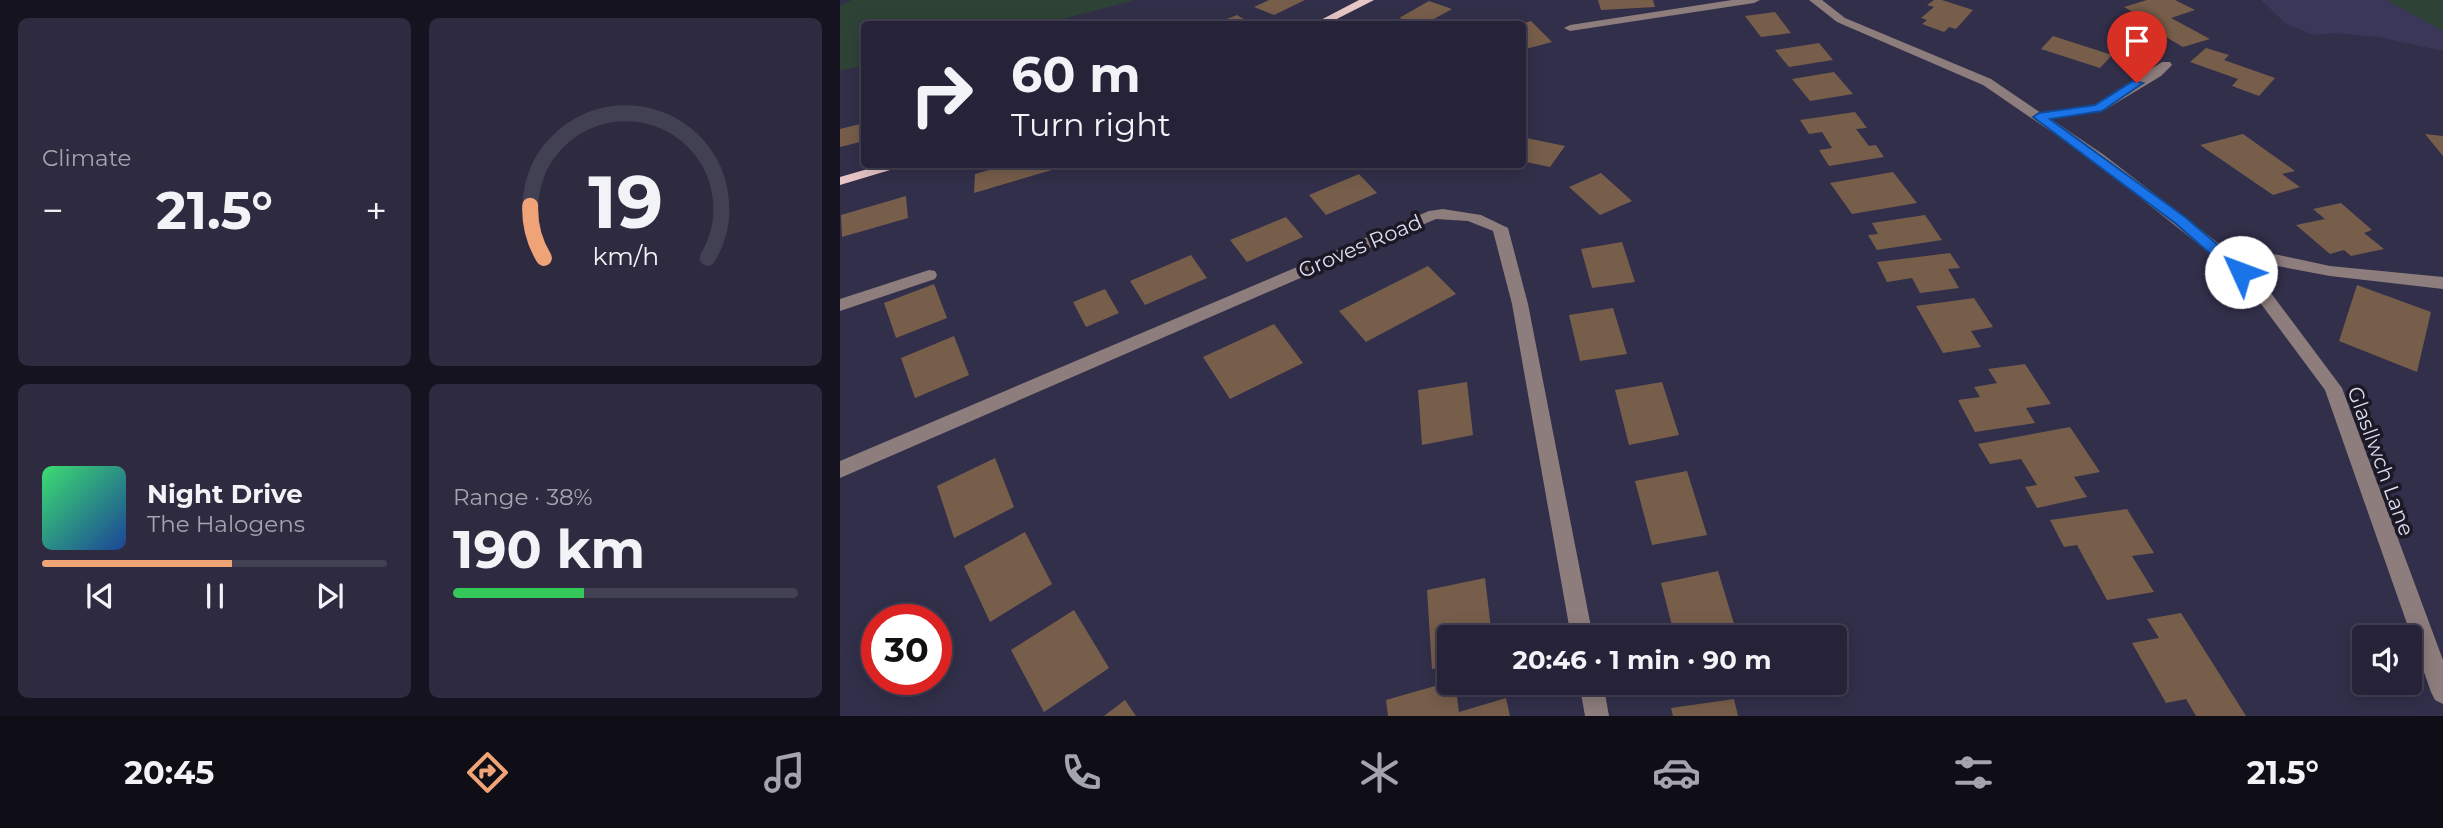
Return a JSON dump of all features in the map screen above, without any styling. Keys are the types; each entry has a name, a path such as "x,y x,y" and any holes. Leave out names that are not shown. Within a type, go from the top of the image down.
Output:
{"main road":[{"path":"1325,21 1368,0"},
{"path":"840,181 888,168"}],"street":[{"path":"1570,28 1754,0"},
{"name":"Glasllwch Lane","path":"1815,0 1841,20 1987,82 2099,158 2218,251 2259,289 2333,388 2443,691"},
{"path":"2039,117 2098,108 2157,73 2165,65"},
{"name":"Groves Road","path":"840,470 1434,214 1456,213 1481,218 1500,228 1520,304 1581,625"},
{"path":"2218,251 2255,255 2330,271 2443,283"},
{"path":"840,305 929,275"},
{"path":"1593,695 1597,716"}],"shaded area":[{"path":"2261,0 2443,0 2443,51 2379,37 2333,33 2313,35 2285,23"}],"green space":[{"path":"852,0 1134,0 1056,21 861,21 861,66 840,71 840,6"},
{"path":"2387,0 2443,0 2443,31"}],"building":[{"path":"1269,0 1305,0 1274,15 1254,7"},
{"path":"1598,0 1653,0 1655,7 1601,10"},
{"path":"1934,0 1973,10 1956,29 1949,27 1944,32 1922,24 1927,20 1921,18 1934,7 1927,5"},
{"path":"2147,0 2175,0 2195,10 2171,18 2210,39 2183,47 2132,17 2138,15 2124,7"},
{"path":"1429,1 1452,9 1430,21 1399,18"},
{"path":"1775,12 1791,33 1761,37 1745,16"},
{"path":"1237,15 1247,21 1222,21"},
{"path":"1531,21 1552,42 1526,49 1526,23"},
{"path":"2053,36 2112,55 2100,68 2041,49"},
{"path":"1819,43 1833,60 1789,67 1775,50"},
{"path":"2206,48 2229,55 2224,60 2275,78 2259,96 2232,86 2238,79 2190,62"},
{"path":"1834,72 1853,94 1810,101 1792,79"},
{"path":"1855,112 1867,128 1856,129 1869,146 1876,145 1884,157 1829,166 1819,150 1832,148 1822,132 1809,134 1800,120"},
{"path":"861,124 861,142 840,147 840,129"},
{"path":"2243,134 2295,171 2282,174 2300,187 2273,195 2200,145"},
{"path":"2425,134 2443,136 2443,156"},
{"path":"1526,138 1565,146 1550,167 1526,162"},
{"path":"996,168 1059,168 974,193 975,174"},
{"path":"1893,172 1917,203 1852,214 1830,183"},
{"path":"1601,173 1632,201 1600,215 1569,187"},
{"path":"1359,174 1377,193 1326,215 1309,195"},
{"path":"906,196 908,218 842,237 841,215"},
{"path":"2341,203 2372,230 2364,233 2384,249 2351,256 2344,250 2330,254 2296,225 2325,219 2313,209"},
{"path":"1925,215 1942,240 1877,250 1868,235 1878,234 1872,223"},
{"path":"1286,217 1303,237 1247,262 1230,240"},
{"path":"1622,242 1635,282 1592,288 1581,249"},
{"path":"1950,253 1960,268 1948,269 1959,288 1920,293 1912,278 1887,282 1877,262"},
{"path":"1191,255 1207,278 1145,305 1130,281"},
{"path":"1428,266 1456,294 1366,342 1339,311"},
{"path":"934,284 947,318 896,338 884,303"},
{"path":"2357,285 2431,312 2417,372 2339,341"},
{"path":"1105,289 1119,313 1086,327 1073,302"},
{"path":"1974,298 1993,327 1971,331 1981,347 1943,353 1916,306"},
{"path":"1613,308 1627,354 1580,361 1569,315"},
{"path":"1274,324 1303,363 1230,399 1203,357"},
{"path":"954,336 969,375 915,398 901,358"},
{"path":"2025,364 2051,404 2026,408 2035,423 1975,432 1958,400 1980,397 1974,387 1997,383 1988,369"},
{"path":"1467,382 1473,435 1422,445 1418,390"},
{"path":"1662,382 1679,435 1629,445 1615,390"},
{"path":"2070,427 2100,472 2074,477 2087,497 2037,508 2025,487 2037,485 2021,459 1990,464 1978,444"},
{"path":"995,458 1014,507 954,538 937,486"},
{"path":"1687,471 1707,535 1652,545 1635,481"},
{"path":"2127,509 2154,553 2132,556 2154,592 2107,600 2077,545 2064,547 2050,520"},
{"path":"1025,532 1052,584 990,622 964,566"},
{"path":"1718,571 1734,625 1672,625 1661,583"},
{"path":"1485,578 1491,625 1437,625 1437,668 1432,669 1427,590"},
{"path":"1074,610 1109,668 1044,712 1011,650"},
{"path":"2181,613 2246,716 2196,716 2186,699 2166,703 2132,643 2159,638 2147,619"},
{"path":"1437,685 1437,695 1457,695 1459,712 1506,698 1510,716 1388,716 1386,700"},
{"path":"1734,699 1738,716 1673,716 1671,708"},
{"path":"1125,700 1136,716 1104,716"}],"route":[{"path":"2137,83 2098,108 2039,117 2099,158 2180,220 2241,272"}]}
